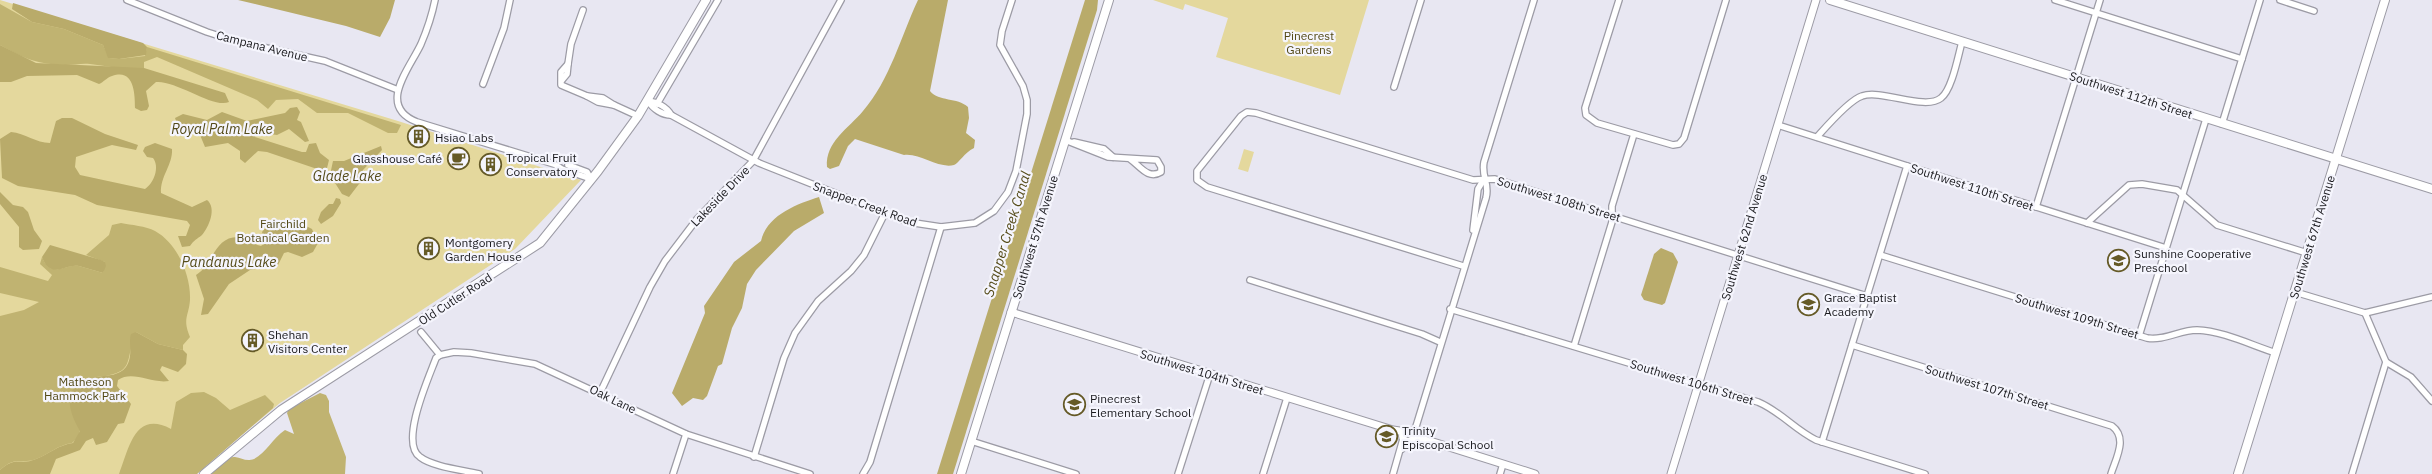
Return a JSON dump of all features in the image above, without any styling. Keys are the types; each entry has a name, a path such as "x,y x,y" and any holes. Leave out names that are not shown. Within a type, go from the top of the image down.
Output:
{"main road":[{"name":"Old Cutler Road","path":"204,474 281,410 530,250 551,231 638,116 706,0"},
{"name":"Southwest 57th Avenue","path":"961,474 1011,312 1068,141 1109,0"},
{"name":"Southwest 112th Street","path":"1830,0 2432,190"},
{"name":"Southwest 67th Avenue","path":"2238,474 2385,0"}],"street":[{"name":"Campana Avenue","path":"127,0 207,32 325,61 398,90"},
{"path":"435,0 425,35 398,90 398,104 403,113 422,123 554,164 577,168 587,172 591,179"},
{"path":"483,84 504,28 510,0"},
{"path":"658,104 718,0"},
{"name":"Lakeside Drive","path":"600,392 650,287 670,255 702,213 753,161 841,0"},
{"name":"Snapper Creek Road","path":"648,101 652,107 666,115 671,115 753,161 885,213 915,224 941,227 971,224 988,216 1006,197 1016,171 1028,109 1023,86 1000,45 1002,31 1012,0"},
{"path":"1394,87 1421,0"},
{"path":"1393,474 1400,453 1417,418 1487,192 1488,185 1482,173 1484,162 1534,0"},
{"path":"1619,0 1585,108 1586,115 1592,121 1670,145 1679,144 1684,136 1726,0"},
{"name":"Southwest 62nd Avenue","path":"1670,474 1816,0"},
{"path":"2055,0 2242,59"},
{"path":"2036,207 2100,0"},
{"path":"2222,124 2260,0"},
{"path":"2280,0 2314,11"},
{"path":"583,10 570,47 567,74 562,80 562,87 587,96 603,98 638,116"},
{"path":"1817,137 1852,102 1861,96 1876,95 1930,102 1940,99 1948,87 1962,42"},
{"name":"Snapper Creek Road","path":"648,101 658,104 669,111 671,115"},
{"name":"Southwest 108th Street","path":"1463,266 1212,188 1198,180 1198,171 1210,153 1241,116 1250,112 1473,180 1495,179 1867,296"},
{"path":"2139,336 2206,118"},
{"name":"Southwest 110th Street","path":"1778,125 2166,248"},
{"path":"1574,346 1612,222 1612,206 1634,134"},
{"path":"1068,141 1113,158 1157,160 1161,167 1161,172 1154,175 1148,174 1130,159"},
{"path":"554,164 562,169 591,179"},
{"path":"1822,442 1907,166"},
{"path":"2088,223 2126,187 2132,184 2177,190 2217,226 2307,253"},
{"path":"754,456 784,358 795,334 818,301 852,271 864,255 885,213"},
{"path":"863,474 870,462 941,227"},
{"name":"Southwest 109th Street","path":"1880,255 2139,336 2157,338 2192,330 2205,331 2276,353"},
{"path":"1250,280 1441,340"},
{"path":"2295,292 2365,312 2432,297"},
{"name":"Southwest 106th Street","path":"1450,309 1766,405 1808,436 1924,474"},
{"name":"Southwest 104th Street","path":"1011,312 1535,474"},
{"path":"2365,312 2386,362 2411,377 2432,401"},
{"path":"421,332 440,355 432,368 417,413 413,439 416,454 427,461 479,474"},
{"name":"Southwest 107th Street","path":"1852,345 2105,423 2114,428 2119,434 2120,445 2111,474"},
{"name":"Oak Lane","path":"440,355 464,352 528,362 600,392 686,434 810,474"},
{"path":"2352,474 2386,362"},
{"path":"1178,474 1210,374"},
{"path":"1263,474 1287,398"},
{"path":"673,474 686,434"},
{"path":"971,441 1076,474"},
{"path":"1500,474 1503,464"}],"green space":[{"name":"Fairchild Botanical Garden","path":"0,0 398,121 581,180 515,249 280,403 195,474 0,474"},
{"name":"Pinecrest Gardens","path":"1153,0 1369,0 1340,95 1216,57 1228,18 1185,4 1183,10"},
{"path":"0,4 32,22 64,29 103,45 109,58 119,59 145,56 147,47 401,125 397,133 388,133 348,113 317,113 298,99 276,100 268,109 257,100 157,57 144,62 144,68 87,64 66,65 32,60 0,45"},
{"path":"1244,149 1254,152 1248,172 1238,169"},
{"name":"Matheson Hammock Park","path":"121,223 155,231 170,243 176,252 185,270 190,290 186,325 190,337 183,345 183,350 158,344 136,332 124,369 110,375 97,377 78,437 72,443 36,459 11,463 0,470 0,316 24,310 39,302 0,293 0,267 48,281 52,275 40,264 42,257 50,268 59,269 79,266 103,273 105,262 86,255 109,235 112,225"},
{"path":"204,392 216,398 230,410 265,395 274,404 273,408 197,474 119,474 130,443 141,428 149,424 159,424 171,429 176,402 191,393"},
{"path":"320,393 326,395 329,401 329,412 346,457 345,474 210,474 228,458 254,459 285,430 294,434 287,413 289,409"}],"water":[{"path":"238,0 395,0 390,18 380,37 346,26"},
{"path":"918,0 948,0 930,91 938,97 959,102 968,107 969,118 966,133 975,140 974,148 967,152 956,164 948,166 917,156 904,155 855,139 848,146 839,166 830,169 827,167 827,158 830,150 839,136 863,111 881,86"},
{"path":"1085,0 1098,0 1097,10 953,474 937,474"},
{"path":"13,3 143,43 147,47 146,55 119,59 108,58 103,45 64,29 32,22 12,9"},
{"path":"0,45 36,63 144,68 225,93 229,102 214,102 174,85 156,82 146,91 149,106 147,110 141,111 135,108 132,83 125,76 119,74 99,84 77,75 27,76 11,82 0,82"},
{"name":"Royal Palm Lake","path":"297,107 300,112 297,120 301,122 309,141 305,142 289,129 277,135 255,132 255,137 302,152 306,152 309,144 316,143 320,153 329,160 326,172 267,152 258,151 245,163 240,159 240,151 228,143 205,147 200,135 190,134 179,129 175,118 183,114 207,120 222,112 247,121 285,113 290,108"},
{"path":"62,118 72,118 105,134 138,145 136,150 112,145 76,157 75,167 80,175 145,189 155,175 156,166 153,158 147,157 143,151 145,147 155,143 172,149 171,160 162,181 161,193 192,207 207,200 210,203 211,218 202,235 190,246 182,247 178,236 186,236 190,225 187,221 97,205 75,195 18,186 2,178 0,139 11,132 50,143 56,121"},
{"name":"Glade Lake","path":"381,146 382,150 363,170 362,180 349,197 342,194 330,175 333,161 344,161"},
{"path":"0,192 13,205 23,207 28,212 34,230 42,241 39,249 23,250 19,247 19,227 0,204"},
{"path":"819,197 824,213 794,231 756,270 747,284 742,308 732,328 722,364 718,366 707,396 703,400 693,398 682,406 672,393 705,313 704,306 734,262 761,241 764,232 776,217 793,207"},
{"path":"336,198 340,199 341,203 333,216 321,224 318,220 321,212 329,204 333,204"},
{"name":"Pandanus Lake","path":"296,221 312,229 318,243 313,252 302,257 288,252 284,253 278,265 250,270 229,284 208,314 201,315 204,299 196,275 224,241 239,237 261,246 265,243 262,232 267,226"},
{"path":"50,245 105,262 106,266 103,273 79,266 54,270 50,268 42,257"},
{"path":"1661,248 1673,253 1678,262 1665,303 1662,305 1644,300 1641,295 1654,254"},
{"path":"136,332 158,344 183,350 187,354 186,364 178,372 162,366 160,370 169,381 156,381 130,376 118,380 117,386 131,404 124,423 118,424 107,442 96,445 93,438 86,441 80,450 56,459 50,474 0,474 0,470 11,463 31,461 73,443 80,431 70,404 70,396 73,390 78,384 87,380 113,375 123,370 130,358 131,334"}],"place":[{"name":"Hsiao Labs","path":"419,137"},
{"name":"Glasshouse Café","path":"458,158"},
{"name":"Tropical Fruit Conservatory","path":"490,164"},
{"name":"Montgomery Garden House","path":"429,249"},
{"name":"Sunshine Cooperative Preschool","path":"2118,260"},
{"name":"Grace Baptist Academy","path":"1808,304"},
{"name":"Shehan Visitors Center","path":"252,341"},
{"name":"Pinecrest Elementary School","path":"1074,405"},
{"name":"Trinity Episcopal School","path":"1386,437"}],"water label":[{"name":"Snapper Creek Canal","path":"1007,234"}]}
